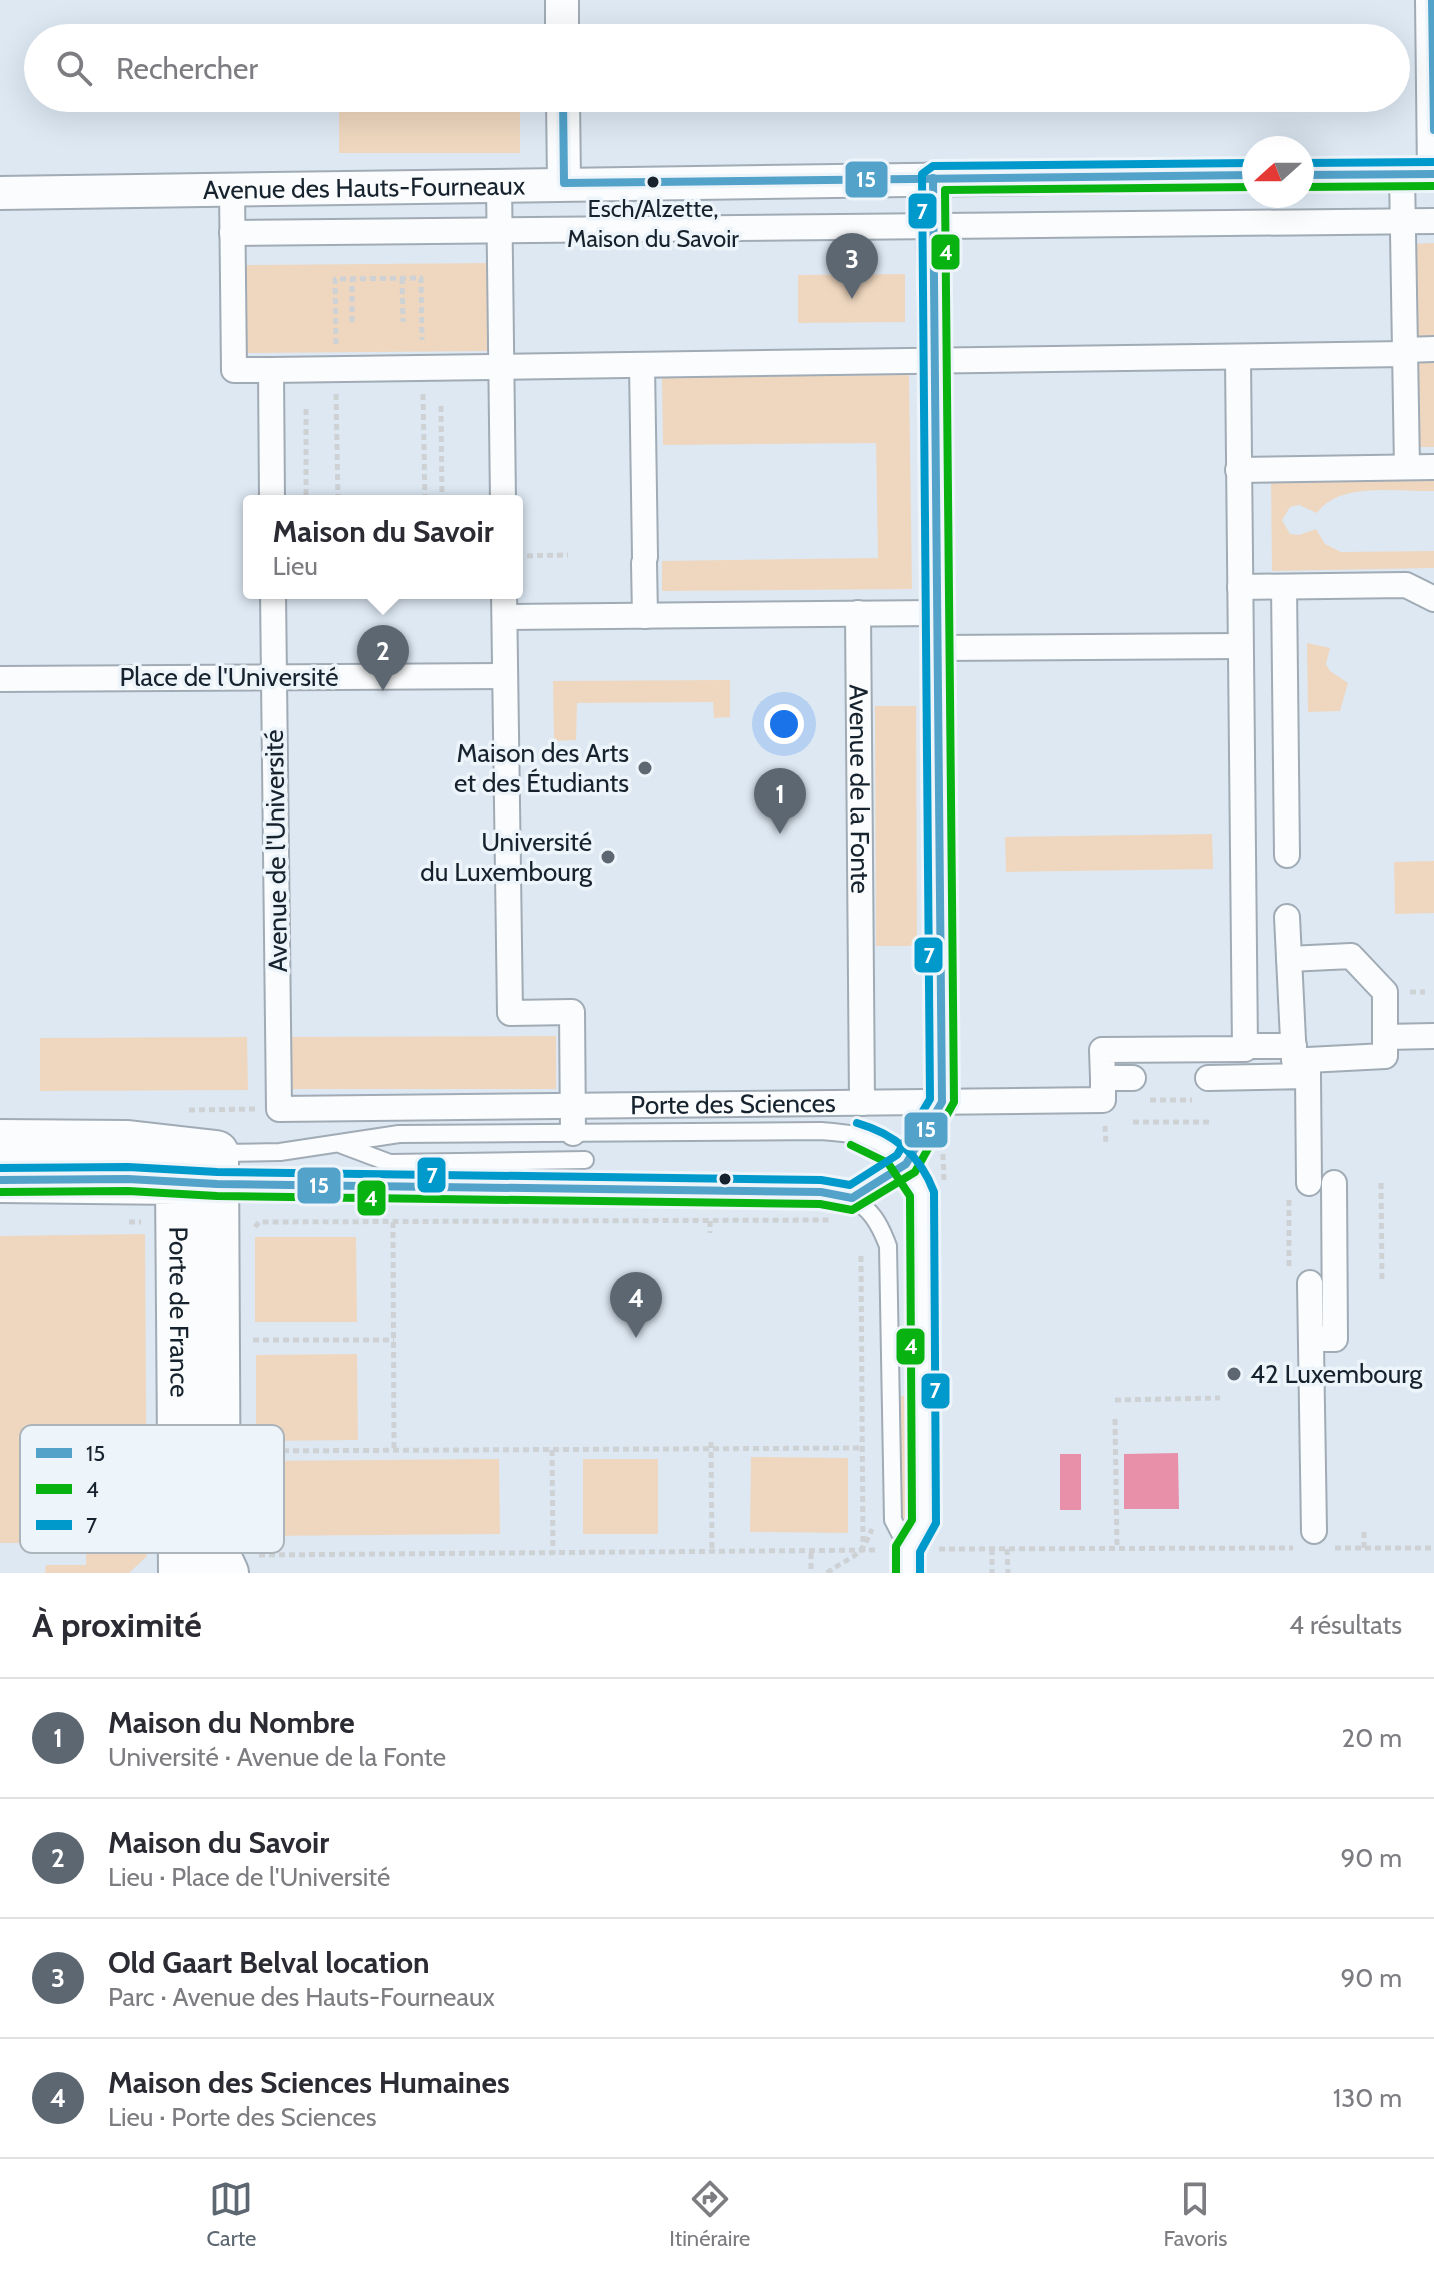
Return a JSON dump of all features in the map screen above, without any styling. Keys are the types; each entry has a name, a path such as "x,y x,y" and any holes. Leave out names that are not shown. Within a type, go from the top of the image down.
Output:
{"main road":[{"path":"0,1142 128,1143 197,1167"},
{"path":"0,1180 197,1167"},
{"name":"Porte de France","path":"197,1167 203,1425"}],"street":[{"path":"562,0 562,24"},
{"path":"1407,467 1403,222 1423,174 1434,130 1432,0"},
{"path":"563,112 564,183"},
{"path":"1314,175 1423,174"},
{"name":"Avenue des Hauts-Fourneaux","path":"0,193 1242,175"},
{"path":"906,1164 953,1102 937,648 933,178"},
{"path":"499,184 503,495"},
{"path":"232,190 234,370 1238,359 1434,349"},
{"name":"Avenue des Hauts-Fourneaux","path":"232,233 1434,221"},
{"path":"1238,359 1245,1046"},
{"path":"642,365 645,616"},
{"path":"271,370 272,495"},
{"path":"1238,470 1434,467"},
{"path":"1240,587 1406,585 1434,599"},
{"path":"1284,587 1287,855"},
{"name":"Avenue de l'Université","path":"273,599 279,1109"},
{"path":"573,1133 572,1012 510,1013 505,605 645,616 937,613"},
{"name":"Avenue de la Fonte","path":"858,613 854,962 862,1103"},
{"path":"937,648 1240,646"},
{"name":"Place de l'Université","path":"0,679 505,676"},
{"path":"1287,917 1289,959 1321,1183 1335,1318 1335,1339 1311,1339"},
{"path":"1208,1089 1303,1061 1385,1056 1385,992 1351,956 1289,959"},
{"path":"1385,1037 1434,1036"},
{"path":"1133,1078 1103,1078 1102,1050 1245,1046 1303,1061"},
{"name":"Porte des Sciences","path":"279,1109 1103,1100 1103,1078"},
{"path":"1310,1283 1313,1543"}],"lane":[{"path":"197,1167 258,1153 342,1145 399,1134 843,1133 884,1142 906,1164 922,1193 924,1523 908,1561"},
{"path":"342,1145 390,1163 585,1160"},
{"path":"852,1198 906,1164"},
{"path":"197,1167 821,1192 852,1198 877,1217 888,1246 893,1520 908,1561"}],"path":[{"path":"421,278 427,273"},
{"path":"329,274 335,279"},
{"path":"402,278 403,322"},
{"path":"352,279 352,322"},
{"path":"438,495 441,406"},
{"path":"306,409 306,495"},
{"path":"523,556 568,555"},
{"path":"1148,1100 1208,1089"},
{"path":"1133,1122 1209,1122"},
{"path":"1381,1183 1382,1280"},
{"path":"1289,1198 1289,1269"},
{"path":"251,1232 259,1222 846,1220"},
{"path":"710,1221 710,1233"},
{"path":"393,1222 394,1450"},
{"path":"206,1565 553,1554 863,1551 861,1251"},
{"path":"244,1341 394,1340"},
{"path":"1115,1400 1220,1398"},
{"path":"1115,1419 1117,1549"},
{"path":"284,1451 711,1446 863,1448"},
{"path":"711,1446 712,1553"},
{"path":"552,1450 553,1554"},
{"path":"1364,1531 1364,1548"},
{"path":"971,1549 1117,1549 1313,1543 1364,1548 1434,1548"},
{"path":"992,1549 992,1573"},
{"path":"1007,1549 1008,1573"},
{"path":"811,1553 811,1573"}],"shaded area":[{"path":"339,112 520,112 520,153 339,153"},
{"path":"1434,243 1434,339 1412,339 1410,244"},
{"path":"489,263 490,351 242,353 241,265"},
{"path":"905,274 905,322 798,323 798,275"},
{"path":"1434,359 1434,447 1413,447 1412,360"},
{"path":"909,375 912,589 662,591 662,561 878,558 876,443 663,445 662,377"},
{"path":"1434,473 1434,491 1354,492 1327,503 1317,513 1299,505 1290,507 1282,520 1290,534 1299,535 1316,529 1325,544 1341,552 1434,551 1434,568 1272,571 1271,476"},
{"path":"1307,643 1330,648 1326,664 1330,671 1348,683 1340,711 1308,712"},
{"path":"730,680 730,717 714,718 713,702 577,703 576,740 554,741 553,681"},
{"path":"875,706 916,706 917,946 876,946"},
{"path":"1212,834 1213,869 1006,872 1005,837"},
{"path":"1434,861 1434,913 1395,914 1394,862"},
{"path":"556,1036 556,1089 279,1089 278,1037"},
{"path":"247,1037 248,1090 40,1091 40,1038"},
{"path":"145,1234 146,1425 20,1425 20,1543 0,1543 0,1236"},
{"path":"255,1237 356,1237 357,1322 255,1322"},
{"path":"357,1354 358,1440 284,1441 284,1425 256,1425 256,1355"},
{"path":"901,1396 917,1396 917,1522 911,1534 906,1534 900,1521"},
{"path":"1178,1453 1179,1509 1124,1509 1124,1454"},
{"path":"1060,1454 1081,1454 1081,1510 1060,1510"},
{"path":"751,1457 848,1458 848,1533 750,1532"},
{"path":"499,1459 500,1534 284,1536 284,1461"},
{"path":"583,1459 658,1459 658,1534 583,1534"},
{"path":"86,1553 147,1553 129,1573 45,1573 46,1565 86,1565"}],"transit line":[{"name":"15","path":"1432,0 1434,130"},
{"name":"15","path":"563,112 564,183 1242,175"},
{"name":"7","path":"1314,163 1434,162"},
{"name":"7","path":"0,1168 128,1167 217,1172 821,1180 850,1185 897,1155 930,1099 922,174 933,166 1242,163"},
{"name":"15","path":"1314,175 1434,174"},
{"name":"15","path":"0,1180 128,1179 217,1184 821,1192 852,1198 906,1164 942,1102 933,178"},
{"name":"4","path":"1314,187 1434,186"},
{"name":"4","path":"0,1192 128,1191 217,1196 820,1204 852,1210 915,1172 954,1102 945,190 1242,187"},
{"name":"7","path":"857,1123 883,1133 904,1148 921,1167 934,1192 936,1523 920,1552 920,1573"},
{"name":"4","path":"851,1145 888,1163 910,1196 912,1520 896,1546 896,1573"}],"place":[{"name":"Esch/Alzette, Maison du Savoir","path":"653,182"},
{"name":"Old Gaart Belval location","path":"852,299"},
{"name":"Maison du Savoir","path":"383,691"},
{"name":"Maison des Arts et des Étudiants","path":"645,768"},
{"name":"Maison du Nombre","path":"780,834"},
{"name":"Université du Luxembourg","path":"608,857"},
{"name":"Maison des Sciences Humaines","path":"636,1338"},
{"name":"42 Luxembourg","path":"1234,1374"}]}
